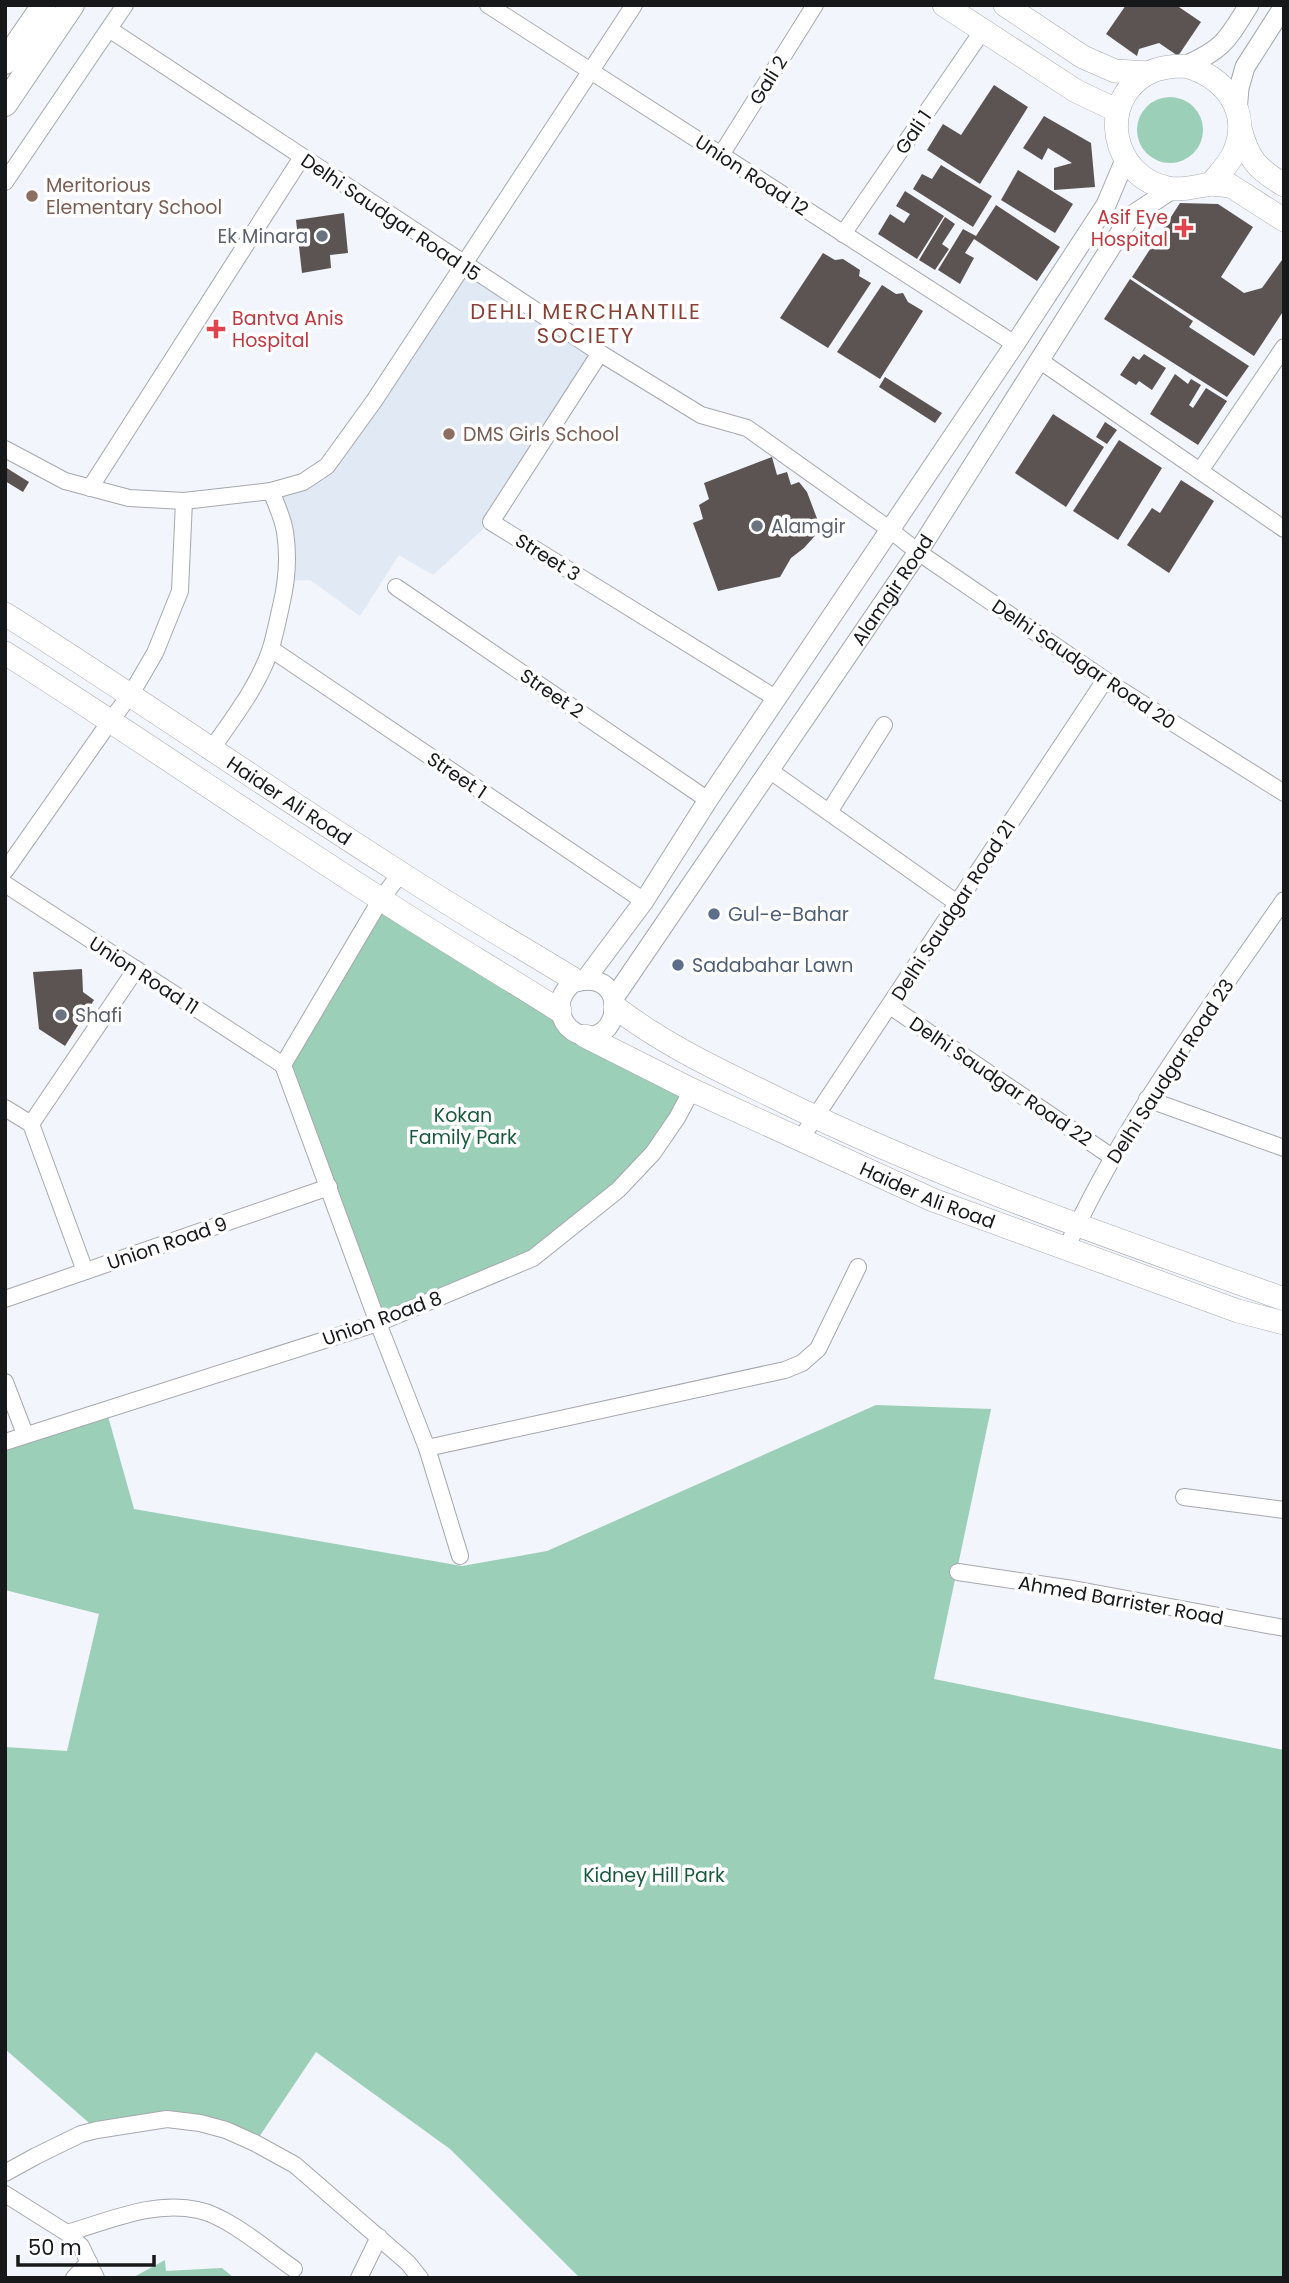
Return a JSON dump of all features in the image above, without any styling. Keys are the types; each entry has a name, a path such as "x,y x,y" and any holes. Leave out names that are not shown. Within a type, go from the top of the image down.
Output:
{"main road":[{"path":"5,62 44,5"},
{"path":"5,104 72,5"},
{"path":"944,5 1076,91 1118,111"},
{"path":"1007,6 1083,57 1115,71 1149,73"},
{"path":"1284,185 1258,168 1245,150 1230,95 1218,81 1202,71 1185,66 1166,67 1149,73 1135,83 1125,96 1118,111 1118,144 1125,160 1137,174 1153,184 1171,189 1211,184 1231,186 1284,220"},
{"path":"1211,184 1233,155 1238,141 1238,119"},
{"name":"Haider Ali Road","path":"5,614 401,873 580,980"},
{"name":"Haider Ali Road","path":"5,653 381,899 560,1010"},
{"name":"Haider Ali Road","path":"614,1002 643,1029 816,1118 924,1166 1076,1225 1284,1299"},
{"name":"Haider Ali Road","path":"585,1036 692,1090 933,1200 1238,1311 1284,1323"}],"street":[{"path":"5,182 125,5"},
{"name":"Union Road 12","path":"488,5 1015,344"},
{"path":"5,449 65,481 129,498 184,501 271,491 303,481 327,466 374,401 634,5"},
{"name":"Gali 2","path":"721,155 815,5"},
{"path":"1185,66 1209,56 1226,41 1249,5"},
{"path":"1238,119 1239,88 1245,68 1284,6"},
{"name":"Delhi Saudgar Road 15","path":"109,29 600,354 701,415 747,428 890,529"},
{"name":"Gali 1","path":"843,234 983,30"},
{"path":"90,488 302,158"},
{"name":"Alamgir Road","path":"580,980 644,901 708,800 1015,344 1106,205 1125,160"},
{"name":"Alamgir Road","path":"614,1002 918,552 1130,217 1171,189"},
{"path":"1200,471 1284,347"},
{"name":"Street 3","path":"600,354 491,522 776,699"},
{"path":"1040,360 1284,529"},
{"path":"211,750 243,703 271,649 287,581 285,529 271,491"},
{"path":"5,870 131,694 155,653 180,591 184,501"},
{"name":"Delhi Saudgar Road 20","path":"890,529 918,552 1105,680 1284,793"},
{"name":"Street 2","path":"396,587 708,800"},
{"name":"Street 1","path":"271,649 644,901"},
{"name":"Delhi Saudgar Road 21","path":"800,1140 1105,680"},
{"path":"829,812 884,725"},
{"path":"769,770 957,903"},
{"path":"401,873 381,899 283,1065 427,1448 460,1556"},
{"name":"Union Road 11","path":"5,884 283,1065"},
{"name":"Delhi Saudgar Road 23","path":"1066,1249 1112,1157 1147,1099 1284,900"},
{"path":"31,1124 136,969"},
{"path":"580,980 601,983 614,1002 614,1017 606,1029 597,1034 585,1036 576,1033 563,1020 560,1001 564,992 580,980"},
{"name":"Delhi Saudgar Road 22","path":"890,1006 1112,1157"},
{"name":"Union Road 8","path":"5,1442 378,1322 533,1258 618,1190 653,1153 692,1090"},
{"path":"1147,1099 1284,1148"},
{"path":"5,1108 31,1124 86,1271"},
{"name":"Union Road 9","path":"5,1299 329,1187"},
{"path":"427,1448 802,1363 818,1349 858,1267"},
{"path":"5,1382 25,1434"},
{"path":"1184,1497 1284,1510"},
{"name":"Ahmed Barrister Road","path":"958,1572 1073,1589 1284,1628"},
{"path":"5,2174 36,2155 81,2134 167,2119 200,2123 226,2130 295,2165 408,2263 420,2278"},
{"path":"5,2194 81,2246 96,2278"},
{"path":"67,2234 134,2213 172,2206 200,2210 232,2226 294,2270"},
{"path":"359,2278 379,2237"},
{"path":"74,2278 89,2262"}],"shaded area":[{"name":"DMS Girls School","path":"463,265 600,353 491,522 433,575 399,555 360,616 310,580 287,581 271,491 327,466"}],"green space":[{"path":"1163,97 1177,97 1189,102 1198,111 1203,130 1201,143 1194,154 1177,163 1163,163 1151,158 1142,149 1137,137 1137,123 1142,111 1151,102"},
{"name":"Kokan Family Park","path":"381,899 622,1054 692,1090 653,1153 533,1258 378,1322 283,1065"},
{"name":"Kidney Hill Park","path":"876,1405 991,1409 934,1679 1284,1750 1284,2278 580,2278 450,2149 316,2052 255,2143 167,2119 97,2130 5,2049 5,1747 67,1751 99,1614 5,1590 5,1443 106,1409 134,1509 462,1566 547,1551"},
{"path":"165,2260 166,2271 222,2268 234,2278 132,2278"}],"building":[{"path":"1126,5 1176,5 1201,22 1178,56 1159,43 1139,49 1137,56 1106,34"},
{"path":"994,85 1028,107 980,184 927,150 943,124 961,135"},
{"path":"1044,116 1091,143 1095,187 1054,190 1054,168 1072,163 1048,148 1042,160 1023,148"},
{"path":"941,165 992,196 973,227 913,189 922,174 932,179"},
{"path":"1018,170 1073,204 1055,233 1001,200"},
{"path":"905,191 944,216 917,259 878,234 890,214 904,223 910,214 896,206"},
{"path":"1180,203 1218,204 1253,227 1221,277 1244,293 1262,288 1282,260 1284,261 1284,310 1254,356 1132,277"},
{"path":"996,205 1060,247 1037,281 974,239 965,253 974,258 960,284 938,270 963,229 976,236"},
{"name":"Ek Minara","path":"344,213 348,253 330,255 331,268 302,273 296,220"},
{"path":"945,217 955,224 942,244 949,249 935,270 919,260"},
{"path":"823,253 835,260 843,259 860,270 859,276 871,283 828,348 780,318"},
{"path":"1130,279 1193,321 1189,327 1249,366 1227,397 1104,319"},
{"path":"882,285 896,294 903,293 908,302 923,311 880,379 837,352"},
{"path":"1144,354 1166,368 1152,390 1139,381 1136,385 1120,375 1133,356 1139,360"},
{"path":"1175,374 1188,384 1191,379 1201,385 1189,405 1193,408 1206,388 1227,401 1198,445 1150,414"},
{"path":"885,377 942,413 935,423 879,387"},
{"path":"1053,414 1104,447 1066,507 1015,473"},
{"path":"1105,422 1117,430 1107,444 1096,437"},
{"path":"1119,440 1162,468 1118,540 1073,511"},
{"name":"Alamgir","path":"772,457 777,475 787,472 791,485 799,482 807,492 821,529 791,558 780,577 718,591 693,523 703,519 699,505 709,499 704,483"},
{"path":"5,467 29,482 23,492 5,481"},
{"path":"1181,480 1214,501 1169,573 1127,545 1152,508 1160,513"},
{"name":"Shafi","path":"82,969 83,992 94,1000 65,1046 39,1029 33,972"}],"place":[{"name":"Meritorious Elementary School","path":"32,196"},
{"name":"Asif Eye Hospital","path":"1184,228"},
{"name":"Ek Minara","path":"322,236"},
{"name":"Bantva Anis Hospital","path":"216,329"},
{"name":"DMS Girls School","path":"449,434"},
{"name":"Alamgir","path":"757,526"},
{"name":"Gul-e-Bahar","path":"714,914"},
{"name":"Sadabahar Lawn","path":"678,965"},
{"name":"Shafi","path":"61,1015"}],"district":[{"name":"DEHLI MERCHANTILE SOCIETY","path":"586,324"}]}
